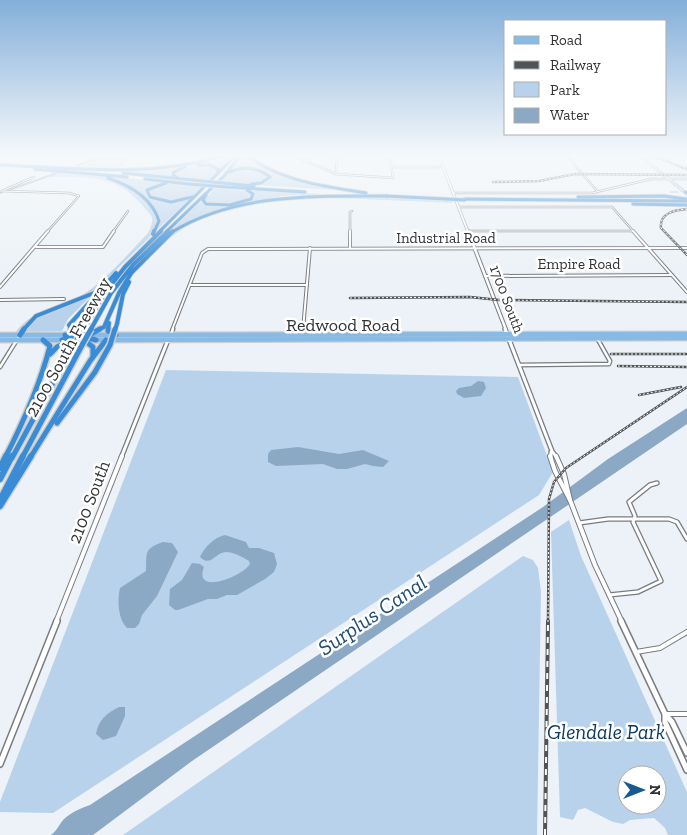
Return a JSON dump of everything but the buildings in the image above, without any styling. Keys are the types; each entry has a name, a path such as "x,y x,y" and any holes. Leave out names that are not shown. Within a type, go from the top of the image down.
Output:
{"highway":[{"path":"139,195 153,208 158,216 158,226 142,248"},
{"path":"150,195 153,198 169,202 183,200 194,195"},
{"name":"2100 South Freeway","path":"0,479 109,286 142,248 196,195"},
{"name":"2100 South Freeway","path":"0,500 81,347 122,278 155,242 205,195"},
{"path":"206,195 203,200 206,204 215,206 236,204 248,200 254,196 253,195"},
{"path":"132,272 172,232 194,219 261,202 312,195 447,198"},
{"path":"371,195 387,196"},
{"path":"390,195 464,199 667,204 686,198"},
{"path":"482,199 681,195 686,198"},
{"path":"673,196 686,198"},
{"path":"567,202 678,201 686,198"},
{"path":"464,199 678,201"},
{"path":"116,335 108,331 110,318 119,293 155,242"},
{"path":"40,445 95,372 110,345 129,282 153,250"},
{"path":"90,362 94,349 79,339 70,328 70,322 103,286 133,258"},
{"path":"20,335 36,316 84,298 103,286"},
{"path":"46,361 55,348 104,327 110,318"},
{"path":"65,335 79,339 100,335"},
{"path":"0,468 23,422 46,361 50,345 43,340"},
{"path":"62,340 96,340"},
{"path":"0,506 40,445 90,362 106,340"}],"main road":[{"path":"0,336 65,335"},
{"name":"Redwood Road","path":"89,335 169,338"},
{"name":"Redwood Road","path":"508,336 596,338 687,336"},
{"name":"Redwood Road","path":"96,340 303,337 687,336"},
{"path":"0,340 62,340"}],"street":[{"path":"0,287 79,196 76,195"},
{"name":"1700 South","path":"454,195 552,451 557,457 567,483 572,507 595,565 665,714 672,722 687,753"},
{"path":"459,207 612,207 687,292"},
{"path":"36,247 103,247 128,211"},
{"path":"350,248 350,212 352,211"},
{"path":"468,231 633,230"},
{"path":"303,337 310,248"},
{"name":"Industrial Road","path":"205,250 310,248 687,248"},
{"name":"2100 South","path":"0,764 205,250"},
{"name":"Empire Road","path":"485,276 672,275"},
{"path":"190,285 307,285"},
{"path":"0,300 64,299"},
{"path":"0,367 20,335"},
{"path":"519,365 610,364 596,338"},
{"name":"1700 South","path":"552,451 550,456 562,487 570,500"},
{"path":"609,595 638,592 661,581 633,522 635,516 629,501 650,485 657,483"},
{"path":"579,522 595,522 608,519 669,519 677,522 687,539"},
{"path":"636,652 660,648 687,632"},
{"name":"1700 South","path":"665,714 665,722 687,770"},
{"path":"665,714 687,714"}],"green space":[{"path":"132,195 139,195 153,209 158,219 157,223 149,238 93,292 32,317 87,292 104,279 148,233 152,217"},
{"path":"141,195 148,195 153,199 165,202 178,202 189,199 157,230 160,220 157,211"},
{"path":"151,195 193,195 185,199 173,201 161,200"},
{"path":"209,195 251,195 252,198 221,205 204,200"},
{"path":"255,195 340,195 449,201 454,203 314,197 283,200 251,205 220,213 187,226 165,241 179,229 213,213 252,203 308,195 275,197 217,211 182,225 169,232 202,200 213,206 220,207 243,203"},
{"path":"92,295 68,319 62,331 24,332 38,316"},
{"path":"32,317 20,331 15,333 23,324"},
{"path":"166,370 518,377 553,472 539,495 53,813 0,812 0,802"},
{"name":"Glendale Park","path":"569,520 581,556 687,792 687,835 668,835 665,828 654,818 630,820 623,824 613,822 585,808 578,810 573,820 560,817 551,532"},
{"path":"523,556 533,560 538,568 541,592 537,835 123,835"}],"water":[{"path":"478,381 484,382 486,388 481,396 464,398 457,394 456,391 459,388 471,386"},
{"path":"687,408 687,424 192,761 93,835 51,835 70,814 90,805 543,507 608,459"},
{"path":"298,447 339,454 363,450 389,461 383,467 365,464 347,469 337,469 323,464 276,466 268,462 268,454 271,450"},
{"path":"225,535 246,542 249,548 259,548 274,553 277,564 274,572 237,595 208,599 175,610 169,605 170,589 182,580 192,563 200,564 204,567 202,576 205,581 212,582 238,574 250,564 244,558 229,552 222,553 207,561 200,557 210,543"},
{"path":"163,542 172,543 178,552 157,596 142,615 139,624 135,628 127,628 119,610 120,588 146,571 147,552 152,547"},
{"path":"119,707 125,707 125,716 116,736 103,740 96,734 97,729 107,714"}],"railway":[{"path":"687,209 669,213 661,223 661,228 687,255"},
{"path":"350,298 470,297 499,300 687,302"},
{"path":"611,354 687,354"},
{"path":"618,366 687,367"},
{"path":"639,395 681,387"},
{"path":"548,622 549,499 554,482 566,468 687,387"},
{"path":"545,835 548,621"}],"water label":[{"name":"Surplus Canal","path":"372,615"}]}
